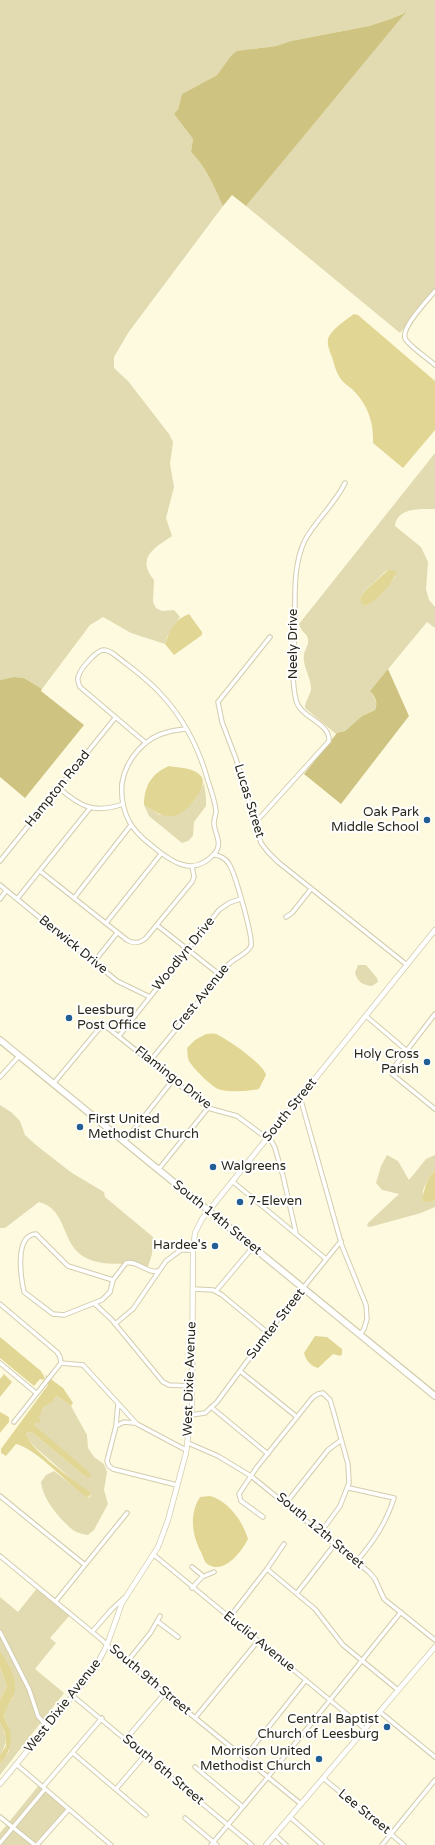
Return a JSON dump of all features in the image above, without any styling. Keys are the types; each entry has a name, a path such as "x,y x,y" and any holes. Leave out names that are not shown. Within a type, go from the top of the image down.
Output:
{"highway":[{"name":"South 14th Street","path":"0,1040 435,1396"}],"main road":[{"name":"South Street","path":"208,1211 435,930"},
{"name":"West Dixie Avenue","path":"0,1784 94,1670 107,1645 116,1618 126,1596 154,1555 165,1530 188,1443 192,1386 193,1250 196,1228 208,1211"},
{"path":"266,1845 435,1647"}],"street":[{"path":"435,291 407,326 404,334 406,340 435,364"},
{"name":"Neely Drive","path":"255,824 329,741 328,732 303,712 296,701 292,654 295,621 295,593 299,560 305,542 345,483"},
{"name":"Lucas Street","path":"270,637 218,702 222,722 236,759 261,843 268,852 311,889 407,965"},
{"path":"146,743 82,690 78,684 79,674 93,656 102,651 110,651 152,685 173,708 186,729 197,748 216,809 214,824 219,844 214,855 206,861 192,866 178,864 161,854 131,826 123,804 122,787 125,771 133,756 146,743 165,733 186,729"},
{"name":"Hampton Road","path":"0,861 115,718"},
{"path":"59,788 74,800 90,808 108,808 123,804"},
{"path":"17,899 90,808"},
{"path":"74,898 131,826"},
{"path":"106,923 161,854"},
{"name":"Crest Avenue","path":"150,1061 234,959 244,954 251,946 250,930 230,864 219,855 214,855"},
{"path":"40,871 117,933 130,942 138,942 145,940 158,926 192,882 194,877 192,866"},
{"name":"Berwick Drive","path":"0,885 117,981 150,997"},
{"path":"286,917 292,913 311,889"},
{"path":"0,899 6,890"},
{"name":"Woodlyn Drive","path":"119,1036 220,910 226,904 240,899"},
{"path":"158,926 220,975"},
{"path":"94,962 117,933"},
{"path":"435,1014 392,1067 392,1074 435,1110"},
{"path":"366,1016 406,1050"},
{"name":"Flamingo Drive","path":"53,1084 103,1024 208,1108 237,1116 266,1138 275,1148 296,1233"},
{"path":"0,1077 19,1056"},
{"path":"124,1142 173,1080"},
{"path":"300,1097 341,1241 367,1308 366,1324 360,1334"},
{"path":"158,1170 208,1108"},
{"path":"232,1182 326,1259"},
{"path":"112,1280 68,1266 36,1234 30,1235 23,1243 21,1257 25,1293 56,1315 64,1315 95,1304 108,1295 112,1280 128,1262 152,1272 158,1271"},
{"name":"Sumter Street","path":"211,1407 341,1241"},
{"path":"216,1291 253,1247"},
{"path":"115,1324 133,1309 166,1261 178,1251 193,1250"},
{"path":"193,1289 216,1291 268,1333"},
{"path":"0,1304 57,1352 61,1363"},
{"path":"95,1304 115,1324 163,1382 169,1385 192,1386"},
{"path":"0,1363 36,1393"},
{"path":"14,1422 61,1363"},
{"path":"61,1363 82,1364 86,1366 137,1424"},
{"path":"240,1371 297,1417"},
{"path":"263,1517 241,1501 238,1497 251,1476 313,1397 322,1393 328,1396 333,1410 340,1441 349,1468 349,1488 336,1513 321,1532"},
{"path":"118,1404 116,1426 107,1461 111,1468 177,1484"},
{"path":"191,1415 203,1414 211,1407 268,1454"},
{"path":"116,1426 127,1421 137,1424 186,1450"},
{"path":"286,1503 325,1454 340,1441"},
{"name":"South 12th Street","path":"188,1443 218,1456 251,1476 286,1503 357,1561 373,1576 382,1596 435,1640"},
{"path":"349,1488 394,1498 383,1526 374,1541 357,1561"},
{"path":"0,1496 85,1565"},
{"path":"56,1602 128,1513"},
{"path":"229,1618 267,1569 284,1544"},
{"path":"297,1593 336,1544"},
{"name":"Euclid Avenue","path":"154,1555 192,1588 365,1729"},
{"name":"South 9th Street","path":"0,1556 301,1804"},
{"path":"192,1567 203,1576"},
{"path":"267,1569 297,1593 319,1614 338,1640 398,1690"},
{"path":"192,1588 203,1576 214,1572"},
{"path":"92,1632 112,1609 126,1596"},
{"path":"212,1843 268,1777 401,1612"},
{"path":"127,1662 150,1632 160,1616"},
{"path":"156,1621 178,1637"},
{"path":"0,1632 29,1689 38,1716 48,1727"},
{"path":"195,1718 258,1641"},
{"path":"244,1758 306,1680"},
{"path":"126,1739 165,1693"},
{"name":"South 6th Street","path":"74,1696 252,1845"},
{"path":"380,1712 435,1757"},
{"path":"0,1843 102,1718"},
{"path":"73,1753 146,1814"},
{"path":"116,1789 145,1755"},
{"path":"16,1764 111,1845"},
{"path":"195,1767 243,1807"},
{"name":"Lee Street","path":"323,1778 404,1845"},
{"path":"382,1845 435,1780"},
{"path":"0,1817 36,1845 69,1809"},
{"path":"185,1818 212,1843 217,1845"},
{"path":"290,1818 322,1845"},
{"path":"275,1835 286,1845"}],"shaded area":[{"path":"0,0 435,0 435,291 400,333 246,206 404,12 392,19 369,26 291,41 276,46 252,49 226,63 217,75 182,94 178,109 174,114 193,139 191,152 206,171 223,206 128,333 114,357 114,368 128,381 169,434 173,442 170,464 174,487 166,518 172,536 154,549 147,560 147,566 154,580 153,602 156,608 162,611 174,610 180,617 167,637 165,644 131,633 103,617 90,625 42,689 24,678 14,677 0,680"},
{"path":"406,12 246,206 232,195 223,206 206,171 191,152 193,139 174,114 178,109 182,94 217,75 231,56 237,51 276,46 291,41 369,26 391,19"},
{"path":"354,314 358,315 435,381 435,430 403,468 373,443 371,421 363,402 340,378 336,371 328,340 331,333"},
{"path":"435,453 435,509 417,509 405,512 400,515 395,526 421,547 428,562 426,589 429,600 435,607 435,628 427,622 370,691 376,700 375,710 362,716 345,731 336,734 305,708 311,688 304,658 308,641 299,624","holes":["387,570 395,577 383,592 365,606 360,599 364,592"]},
{"path":"388,570 397,571 392,581 380,596 365,606 362,604 360,599 364,592"},
{"path":"189,614 202,632 202,635 174,655 165,644 171,630 177,622"},
{"path":"388,669 409,716 341,804 304,774 337,733 345,731 362,716 375,710 376,700 370,691"},
{"path":"14,677 24,678 42,689 41,691 84,725 25,798 0,777 0,680"},
{"path":"169,766 186,768 194,771 201,776 203,780 200,792 196,799 185,810 175,816 159,814 144,805 147,786 150,781 158,772"},
{"path":"204,783 206,806 194,822 193,836 188,841 182,843 149,816 144,805 160,815 194,801"},
{"path":"358,965 366,965 377,978 378,982 372,986 361,982 355,973"},
{"path":"206,1034 221,1036 244,1052 259,1065 266,1075 259,1089 227,1091 218,1089 198,1072 189,1061 187,1048 195,1040"},
{"path":"0,1105 11,1112 20,1121 25,1135 36,1145 72,1173 104,1192 105,1197 153,1237 152,1254 148,1267 132,1264 99,1262 84,1257 76,1251 55,1212 48,1206 39,1202 5,1228 0,1228"},
{"path":"387,1155 398,1161 409,1180 426,1159 435,1155 435,1171 426,1183 423,1193 430,1202 435,1200 435,1207 421,1213 370,1227 367,1226 368,1223 399,1194 382,1190 376,1183 381,1166"},
{"path":"435,1171 435,1200 430,1202 422,1201 427,1181"},
{"path":"315,1336 327,1337 342,1349 342,1354 340,1356 333,1354 318,1368 313,1366 307,1361 304,1353"},
{"path":"0,1337 41,1371 45,1378 43,1380 40,1379 34,1386 0,1358"},
{"path":"4,1374 12,1382 0,1397 0,1379"},
{"path":"44,1374 63,1388 73,1403 71,1406 57,1396 43,1408 39,1418 41,1423 36,1422 34,1425 88,1471 91,1476 89,1478 82,1474 33,1433 28,1432 26,1434 30,1441 45,1458 91,1493 88,1498 43,1460 24,1447 16,1444 6,1456 1,1453 1,1449 48,1385 45,1380 47,1378"},
{"path":"57,1396 71,1406 87,1435 88,1448 94,1457 104,1464 107,1472 104,1490 108,1504 94,1530 88,1535 78,1533 62,1520 48,1502 42,1489 41,1482 46,1475 54,1471 88,1498 91,1496 36,1448 28,1439 26,1434 28,1432 33,1433 82,1474 90,1478 34,1425 36,1422 39,1422 43,1409"},
{"path":"0,1412 9,1417 9,1422 0,1433"},
{"path":"210,1496 223,1502 229,1507 239,1519 248,1539 242,1549 232,1560 227,1564 215,1567 206,1563 196,1539 193,1524 194,1510 200,1497"},
{"path":"38,1587 71,1614 50,1638 56,1643 35,1669 64,1693 0,1775 0,1764 9,1751 9,1727 5,1719 5,1711 13,1698 0,1651 0,1597 18,1612"},
{"path":"0,1651 13,1674 15,1687 5,1716 9,1727 11,1742 6,1756 0,1764 0,1755 6,1746 5,1733 0,1723 0,1701 7,1686 0,1667"},
{"path":"0,1667 7,1686 0,1701"},
{"path":"0,1723 6,1739 0,1755"},
{"path":"39,1785 68,1809 38,1845 0,1845 0,1833"}],"place":[{"name":"Oak Park Middle School","path":"427,820"},
{"name":"Leesburg Post Office","path":"69,1018"},
{"name":"Holy Cross Parish","path":"427,1062"},
{"name":"First United Methodist Church","path":"80,1127"},
{"name":"Walgreens","path":"213,1167"},
{"name":"7-Eleven","path":"240,1202"},
{"name":"Hardee's","path":"215,1246"},
{"name":"Central Baptist Church of Leesburg","path":"387,1727"},
{"name":"Morrison United Methodist Church","path":"319,1759"}]}
